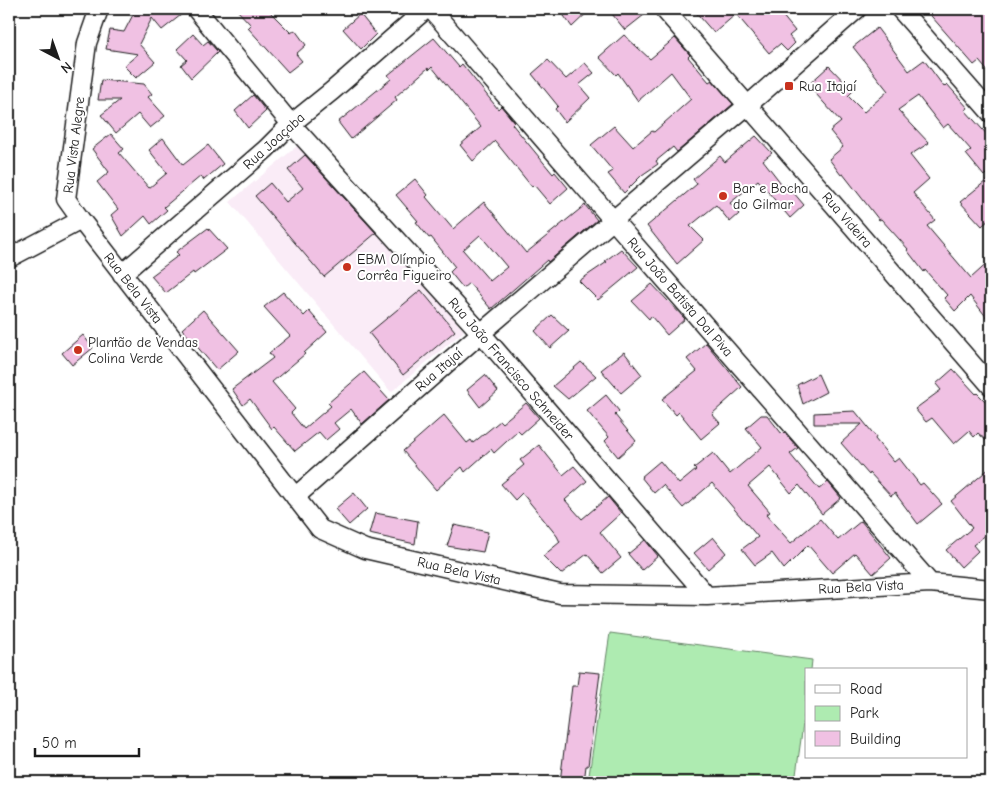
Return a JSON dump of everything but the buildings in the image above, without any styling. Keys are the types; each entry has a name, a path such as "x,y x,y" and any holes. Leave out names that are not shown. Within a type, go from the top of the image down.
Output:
{"street":[{"name":"Rua Vista Alegre","path":"81,220 66,199 87,43 99,9"},
{"name":"Rua João Francisco Schneider","path":"196,9 291,124 481,333 707,596"},
{"name":"Rua Joaçaba","path":"122,274 266,149 291,124 426,9"},
{"name":"Rua João Batista Dal Piva","path":"431,9 930,583"},
{"name":"Rua Videira","path":"664,9 991,386"},
{"name":"Rua Itajaí","path":"295,497 481,333 748,106 857,9"},
{"path":"900,9 991,113"},
{"path":"9,258 81,220"},
{"name":"Rua Bela Vista","path":"81,220 320,528 365,549 560,594 707,596 930,583 991,589"}],"shaded area":[{"name":"EBM Olímpio Corrêa Figueiro","path":"303,141 464,331 391,392 230,202"}],"green space":[{"path":"610,633 812,660 811,668 805,668 805,710 795,782 588,782"}],"place":[{"name":"Rua Itajaí","path":"789,86"},
{"name":"Bar e Bocha do Gilmar","path":"723,196"},
{"name":"EBM Olímpio Corrêa Figueiro","path":"347,267"},
{"name":"Plantão de Vendas Colina Verde","path":"78,350"}]}
